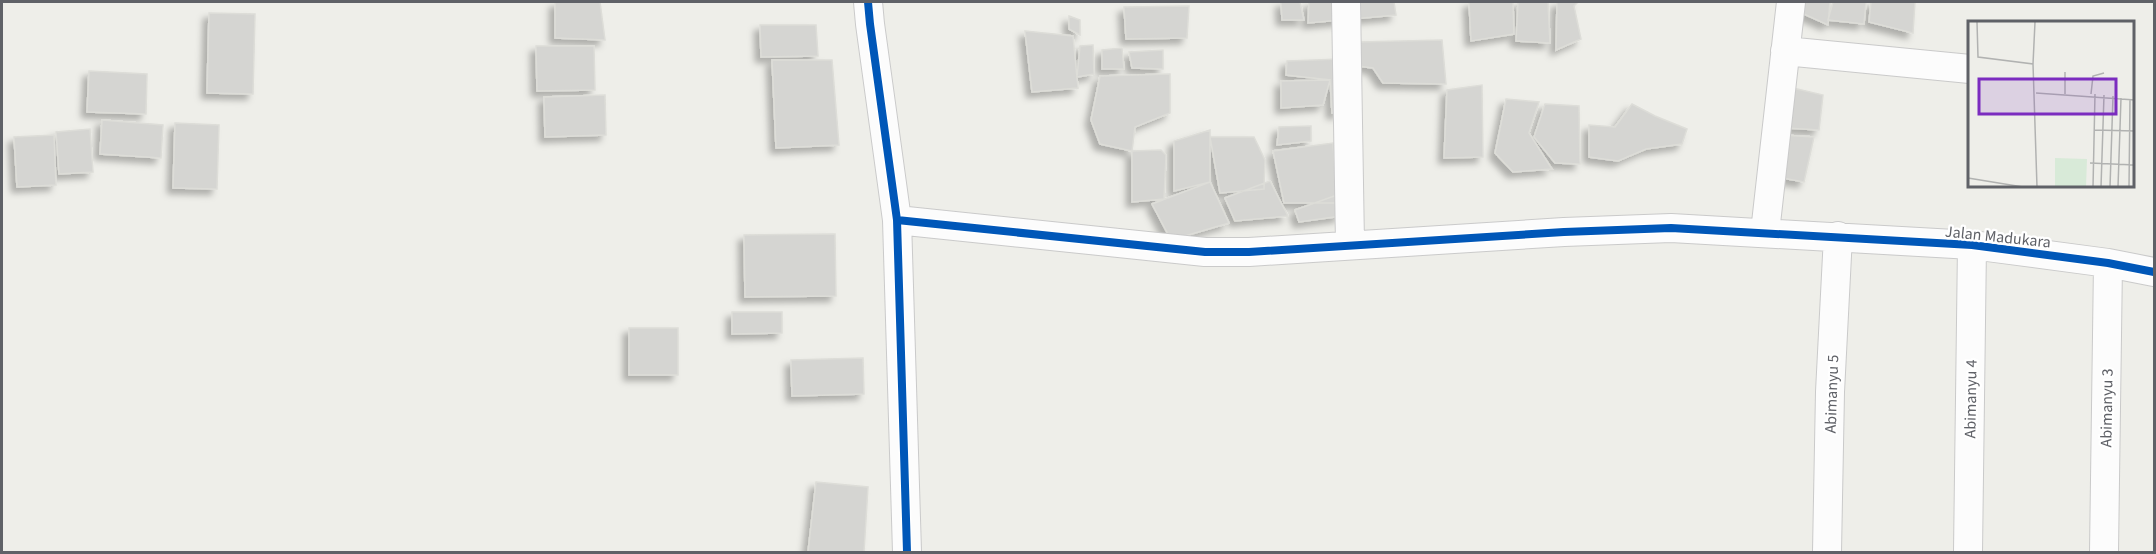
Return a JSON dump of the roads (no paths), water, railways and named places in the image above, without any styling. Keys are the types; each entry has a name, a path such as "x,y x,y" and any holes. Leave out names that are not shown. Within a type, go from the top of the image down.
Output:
{"street":[{"path":"868,2 897,220 907,552"},
{"path":"1346,2 1350,244"},
{"path":"1766,232 1791,2"},
{"path":"1785,51 1968,69"},
{"name":"Jalan Madukara","path":"897,220 1205,252 1249,252 1350,244 1671,228 1972,245 2108,263 2154,272"},
{"name":"Abimanyu 5","path":"1827,552 1830,392 1838,236"},
{"name":"Abimanyu 4","path":"1968,552 1972,245"},
{"name":"Abimanyu 3","path":"2104,552 2108,263"}]}
